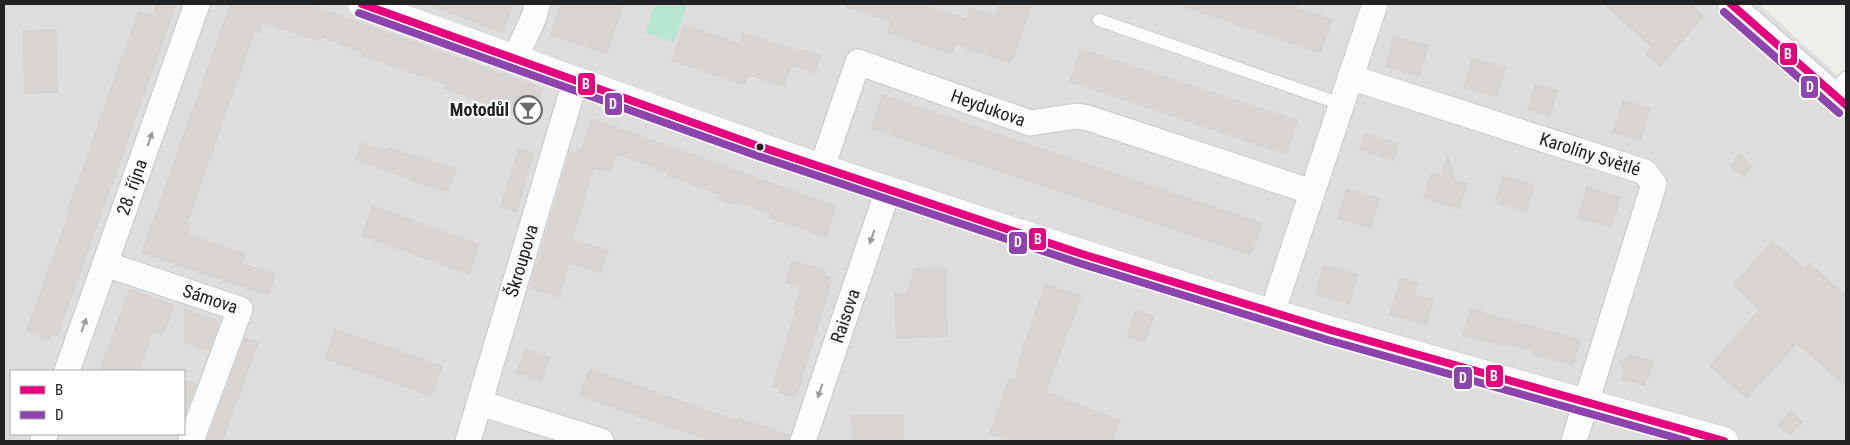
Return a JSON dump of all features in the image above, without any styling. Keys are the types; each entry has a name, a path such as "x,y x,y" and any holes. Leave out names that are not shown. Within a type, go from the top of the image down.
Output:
{"street":[{"name":"28. října","path":"68,370 198,4"},
{"path":"362,4 515,58 575,82 888,190 1272,313 1586,404 1724,441"},
{"path":"515,58 534,16 537,4"},
{"path":"1272,313 1375,4"},
{"path":"1731,4 1841,92"},
{"name":"Heydukova","path":"822,168 858,62 1030,123 1078,116 1088,118 1312,192"},
{"name":"Karolíny Světlé","path":"1350,77 1646,172 1654,184 1574,441"},
{"name":"Škroupova","path":"468,441 575,82"},
{"name":"Raisova","path":"803,441 888,190"},
{"name":"Sámova","path":"106,264 240,309 191,441"},
{"path":"480,403 601,441"}],"lane":[{"path":"1099,20 1341,104"}],"shaded area":[{"path":"4,4 1759,4 1846,83 1846,441 4,441"}],"green space":[{"path":"655,4 688,4 674,42 645,33"}],"building":[{"path":"156,4 177,4 58,336 52,334 49,340 26,331 138,11 152,15"},
{"path":"230,4 310,4 544,88 532,120 444,89 446,85 361,56 362,53 323,38 321,42 263,23 260,33 255,32 188,222 192,223 189,234 246,254 243,263 276,274 269,296 141,253"},
{"path":"429,4 514,4 503,34"},
{"path":"560,4 624,4 607,54 550,36"},
{"path":"846,4 924,4 966,18 969,7 995,15 999,4 1033,4 1011,64 956,45 952,55 887,33 890,22 845,7"},
{"path":"1184,4 1287,4 1333,19 1321,54 1183,7"},
{"path":"1603,4 1691,4 1705,16 1660,67 1645,54 1651,47"},
{"path":"684,24 739,43 743,32 801,51 802,49 821,55 815,74 792,66 785,87 749,76 745,86 671,61"},
{"path":"57,29 58,93 24,94 23,30"},
{"path":"1393,36 1429,45 1420,77 1385,67"},
{"path":"1080,48 1298,120 1287,155 1069,82"},
{"path":"1472,57 1506,67 1497,98 1463,88"},
{"path":"1535,83 1558,90 1550,117 1527,110"},
{"path":"882,94 1263,223 1251,256 871,129"},
{"path":"1623,99 1651,108 1641,141 1612,133"},
{"path":"592,118 837,206 826,238 769,218 770,214 753,208 735,202 734,205 718,200 720,195 666,176 667,173 617,155 610,173 594,169 573,239 609,250 601,274 569,264 560,298 529,289 570,151 575,153 577,148 581,150"},
{"path":"1364,132 1399,143 1394,161 1359,150"},
{"path":"361,142 386,150 387,147 457,168 448,193 412,182 355,160"},
{"path":"518,148 534,153 517,213 500,207"},
{"path":"1739,153 1754,166 1744,178 1729,166"},
{"path":"1448,154 1456,180 1468,183 1459,210 1423,198 1431,172 1441,175"},
{"path":"1503,175 1536,185 1527,212 1494,203"},
{"path":"1587,186 1621,197 1612,228 1577,218"},
{"path":"1346,188 1380,198 1371,229 1337,219"},
{"path":"372,205 480,244 469,275 361,236"},
{"path":"1772,240 1805,268 1809,262 1846,295 1846,387 1797,344 1747,399 1709,366 1759,309 1732,285"},
{"path":"792,260 826,270 825,275 833,278 798,394 795,393 794,398 778,393 779,389 772,387 800,288 785,283"},
{"path":"1323,264 1358,274 1350,305 1315,295"},
{"path":"947,267 948,337 896,339 894,291 906,294 914,268"},
{"path":"1400,277 1418,282 1415,294 1434,299 1427,326 1389,315"},
{"path":"1045,283 1082,296 1047,392 1121,420 1113,441 1010,441 989,434 1009,378 1015,380 1020,354"},
{"path":"129,288 175,305 163,336 153,332 140,370 99,370"},
{"path":"184,308 220,321 209,352 184,343"},
{"path":"1470,308 1581,339 1574,366 1532,355 1533,351 1502,344 1501,346 1462,336"},
{"path":"1136,309 1155,316 1145,343 1126,336"},
{"path":"335,328 443,366 432,397 324,359"},
{"path":"245,337 259,342 223,441 206,441"},
{"path":"525,348 551,357 542,382 516,373"},
{"path":"1630,354 1654,361 1645,386 1621,380 1624,370 1619,362"},
{"path":"589,368 737,420 738,417 790,435 789,441 708,441 579,396"},
{"path":"185,379 197,384 185,416"},
{"path":"1791,410 1803,422 1790,436 1777,425"},
{"path":"851,415 904,415 904,441 852,441"}],"transit line":[{"name":"B","path":"362,4 758,146 1082,254 1331,330 1724,441"},
{"name":"B","path":"1731,4 1846,105"},
{"name":"D","path":"1724,12 1839,113"},
{"name":"D","path":"359,13 755,155 1079,263 1328,340 1687,441"}],"place":[{"name":"Motodůl","path":"528,110"}]}
